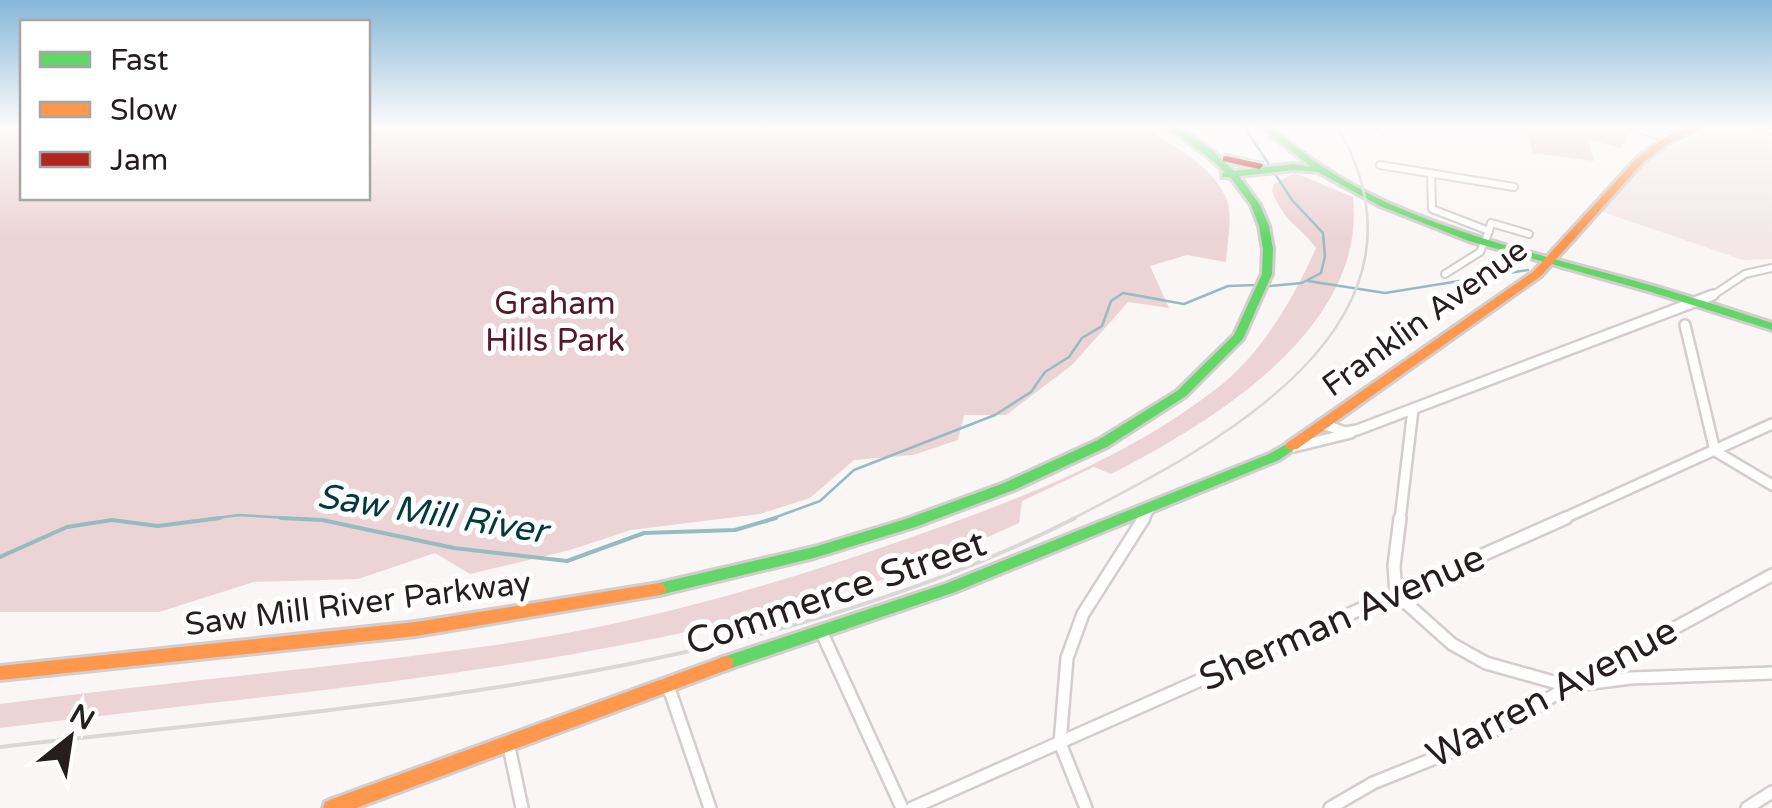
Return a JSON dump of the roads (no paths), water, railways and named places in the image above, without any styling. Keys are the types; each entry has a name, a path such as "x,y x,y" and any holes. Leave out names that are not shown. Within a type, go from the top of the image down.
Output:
{"main road":[{"name":"Saw Mill River Parkway","path":"0,660 318,629 489,606 698,568 856,529 1004,477 1138,412 1210,356 1236,323 1259,286 1260,250 1256,227 1243,198 1228,172 1215,164"},
{"name":"Saw Mill River Parkway","path":"0,673 289,644 487,617 698,579 839,544 1009,486 1156,412 1225,355 1245,330 1270,247 1264,216 1218,164"},
{"path":"1242,164 1269,168 1288,164"},
{"path":"1264,216 1268,210 1249,180 1275,164"},
{"path":"1311,164 1406,214 1488,237 1564,272 1772,330"},
{"name":"Franklin Avenue","path":"1291,447 1548,264 1622,176 1638,164"},
{"path":"1228,172 1302,167 1327,173"},
{"name":"Commerce Street","path":"332,808 664,684 1017,563 1291,447"}],"street":[{"path":"1380,166 1514,187"},
{"path":"1431,173 1432,209 1488,237"},
{"path":"1445,274 1480,252 1491,223 1529,234"},
{"name":"Commerce Street","path":"1291,447 1326,442 1716,295 1731,280 1751,270 1772,268"},
{"path":"1685,325 1716,450 1772,485"},
{"path":"1413,409 1394,566 1396,594 1452,644 1486,663 1568,686 1632,678 1772,673"},
{"name":"Sherman Avenue","path":"912,808 1619,497 1772,424"},
{"name":"Commerce Street","path":"1326,425 1345,432 1356,430"},
{"path":"1086,808 1060,743 1067,658 1083,614 1150,508"},
{"name":"Warren Avenue","path":"1330,808 1373,783 1494,730 1772,575"},
{"path":"822,633 902,808"},
{"path":"664,684 710,808"},
{"path":"508,741 522,808"},
{"path":"1747,808 1772,792"}],"waterway":[{"name":"Saw Mill River","path":"1268,164 1292,200 1323,233 1325,256 1321,273 1302,283 1270,286"},
{"path":"1308,281 1385,293 1528,270"},
{"name":"Saw Mill River","path":"768,520 820,501 854,470 995,415 1031,392 1045,372 1069,357 1082,338 1102,326 1111,301 1123,293 1184,304 1228,286 1257,285"},
{"name":"Saw Mill River","path":"202,520 239,515 322,520"},
{"name":"Saw Mill River","path":"0,557 67,527 112,520 158,526 220,518"},
{"name":"Saw Mill River","path":"281,518 322,520"},
{"name":"Saw Mill River","path":"322,520 454,548 567,561 644,533 735,530 776,518"}],"railway":[{"path":"1070,520 1189,455 1249,415 1301,370 1342,318 1365,261 1365,197 1352,164"},
{"path":"0,747 411,700 550,679 687,652 822,617 951,573 1075,518"}],"park label":[{"name":"Graham Hills Park","path":"555,322"}]}
